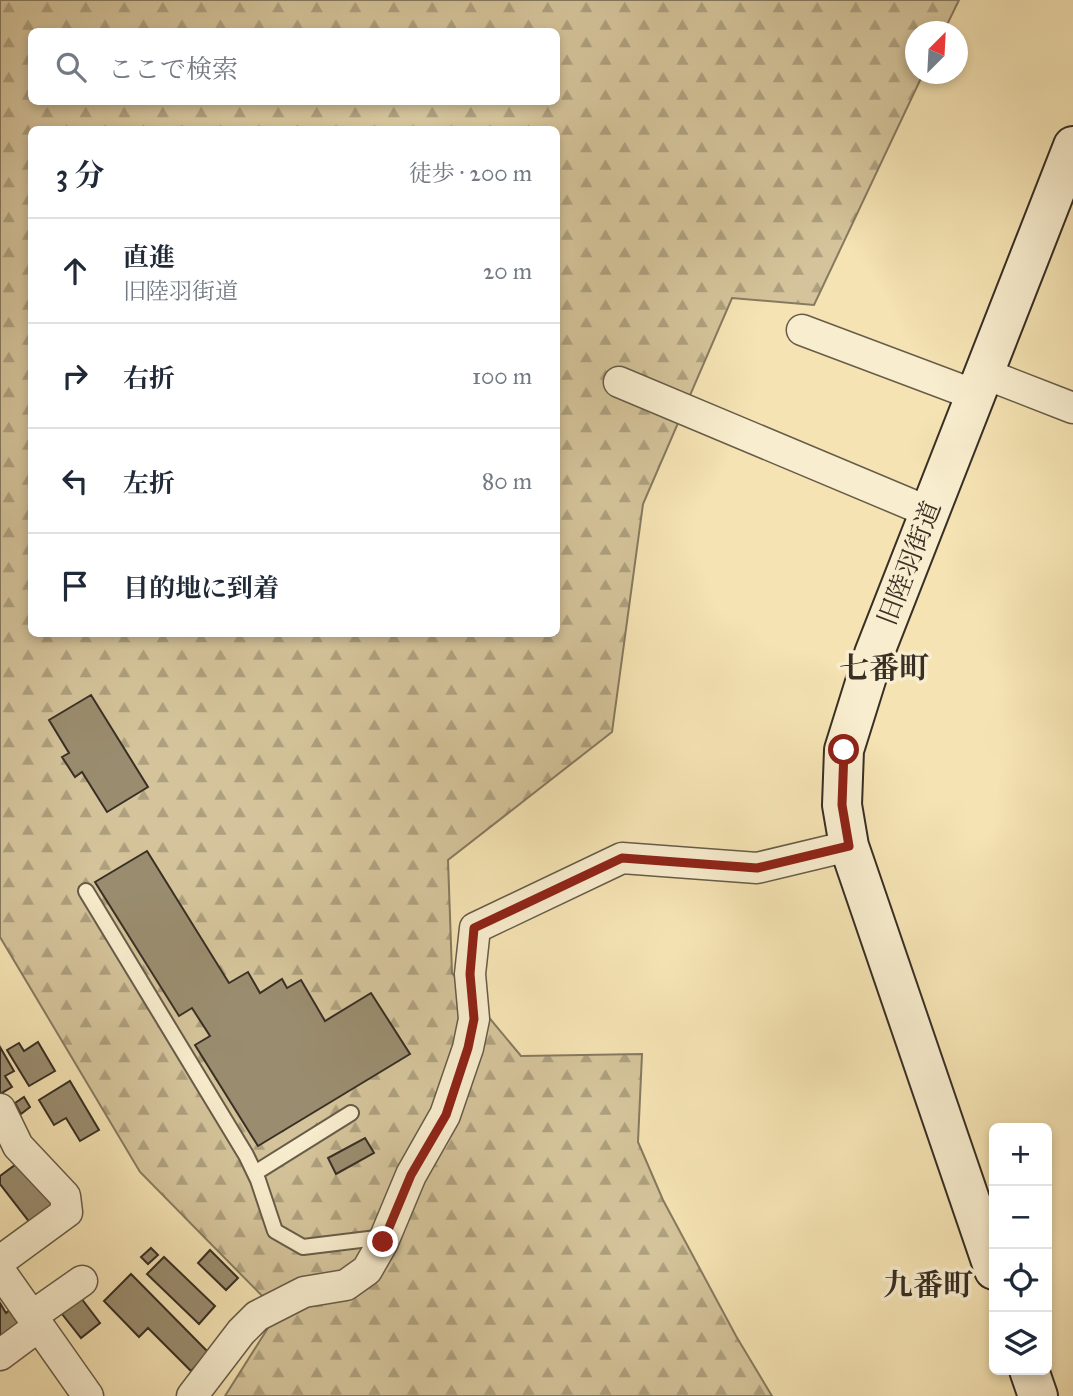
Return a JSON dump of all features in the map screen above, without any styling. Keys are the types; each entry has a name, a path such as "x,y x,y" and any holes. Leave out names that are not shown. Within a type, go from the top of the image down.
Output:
{"street":[{"name":"旧陸羽街道","path":"989,1255 849,846 842,805 844,750 874,654 1073,145"},
{"path":"802,331 979,384 1073,408"},
{"path":"619,382 929,512"},
{"path":"192,1396 241,1332 257,1316 304,1292 346,1285 367,1270 385,1237 411,1175 446,1115 468,1048 474,1019 470,974 474,928 622,858 757,868 849,846"},
{"path":"0,1109 18,1146 65,1196 67,1212 0,1261"},
{"path":"0,1271 88,1396"},
{"path":"0,1355 82,1281"},
{"path":"1031,1375 1038,1396"}],"lane":[{"path":"86,891 239,1143 255,1173 275,1231 303,1247 385,1237"},
{"path":"255,1173 351,1112"}],"green space":[{"path":"0,0 959,0 949,21 905,21 905,84 918,84 814,305 732,298 643,504 612,732 448,860 452,973 521,1056 642,1054 638,1142 663,1200 736,1336 772,1396 225,1396 278,1312 140,1172 0,937"}],"building":[{"path":"91,695 148,787 107,812 82,772 75,777 62,757 69,753 49,720"},
{"path":"147,851 229,983 248,972 260,993 282,979 287,988 301,980 325,1021 371,993 410,1054 258,1146 195,1045 210,1036 192,1008 179,1016 95,882"},
{"path":"38,1042 55,1071 29,1086 7,1050 19,1043 24,1051"},
{"path":"0,1047 14,1071 5,1076 12,1087 0,1094"},
{"path":"70,1081 99,1130 80,1141 66,1118 54,1125 39,1100"},
{"path":"24,1097 30,1107 21,1114 15,1103"},
{"path":"365,1138 374,1153 336,1174 328,1158"},
{"path":"19,1162 54,1207 31,1224 0,1184 0,1176"},
{"path":"151,1248 158,1255 148,1264 141,1257"},
{"path":"210,1250 238,1278 226,1290 198,1263"},
{"path":"164,1257 215,1306 199,1324 147,1274"},
{"path":"131,1274 209,1353 191,1371 148,1328 139,1337 104,1301"},
{"path":"81,1298 100,1323 81,1338 62,1314"},
{"path":"0,1303 6,1313 10,1310 20,1326 0,1337"}],"district":[{"name":"七番町","path":"884,668"},
{"name":"九番町","path":"928,1285"}],"route":[{"path":"383,1242 411,1175 446,1115 468,1048 474,1019 470,974 474,928 622,858 757,868 849,846 842,805 844,750"}]}
